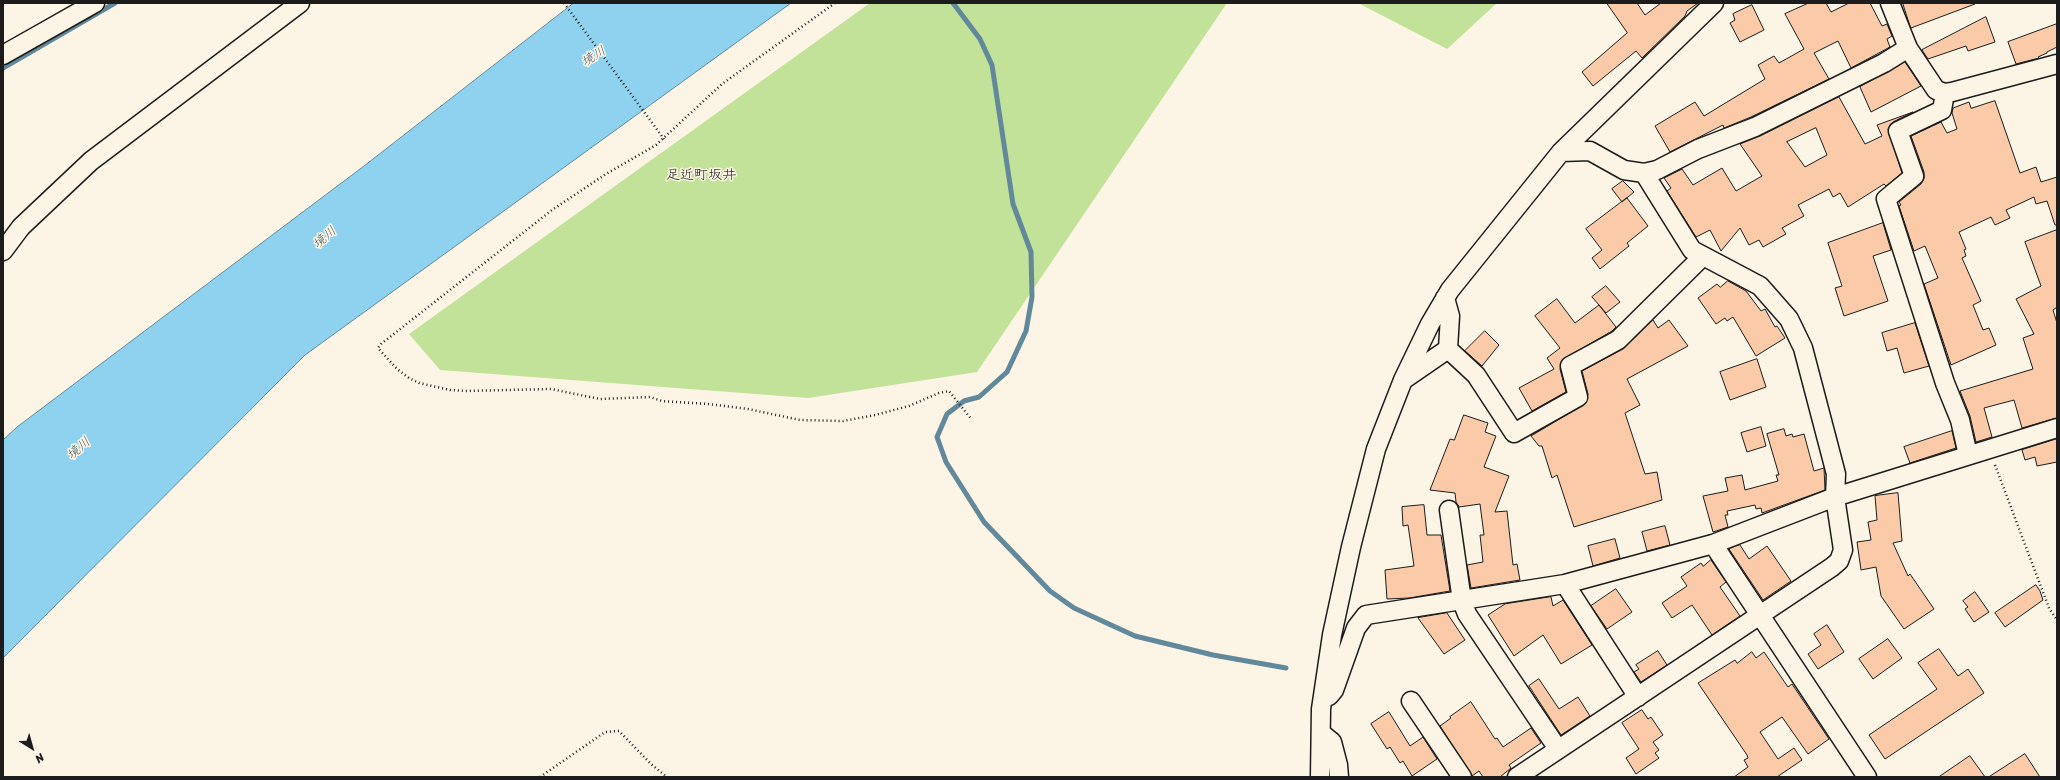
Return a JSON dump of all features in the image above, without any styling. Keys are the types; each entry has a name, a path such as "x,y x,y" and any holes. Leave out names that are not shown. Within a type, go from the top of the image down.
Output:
{"street":[{"path":"3,55 95,3"},
{"path":"3,251 21,227 90,160 300,3"},
{"path":"1318,773 1321,709 1332,635 1351,547 1376,449 1403,380 1430,324 1445,298 1561,152 1714,3"},
{"path":"1890,3 1908,48 1936,90 1944,93 2057,64"},
{"path":"1561,152 1590,151 1624,170 1644,174 1657,170 1698,149 1755,127 1884,63 1908,48"},
{"path":"1944,93 1942,110 1898,131 1914,176 1886,199 1945,383 1960,420 1968,455"},
{"path":"1517,777 1839,561 1843,550 1835,497 1836,474 1803,348 1789,319 1760,286 1692,250 1644,174"},
{"path":"1448,349 1476,375 1514,433 1578,396 1570,366 1618,340 1703,256"},
{"path":"1445,298 1450,316 1448,349"},
{"path":"1403,380 1448,349"},
{"path":"1321,709 1334,690 1356,628 1366,615 1565,584 1713,544 1835,497 2057,428"},
{"path":"1449,510 1462,601 1468,614 1558,749"},
{"path":"1713,544 1867,777"},
{"path":"1565,584 1638,697"},
{"path":"1411,701 1462,777"},
{"path":"1321,733 1332,742 1338,765 1339,777"}],"path":[{"path":"564,3 664,139"},
{"path":"835,3 722,84 664,139 606,174 534,224 381,344 378,348 383,355 408,378 419,383 450,390 551,389 600,399 650,397 662,401 708,404 748,409 800,420 822,421 843,421 880,414 909,406 938,393 949,391 972,420"},
{"path":"1988,449 2049,608 2057,620"},
{"path":"540,777 605,732 619,731 651,764 667,777"}],"green space":[{"path":"870,3 1227,3 977,372 808,398 440,370 409,334"},
{"path":"1358,3 1497,3 1447,49"}],"water":[{"name":"境川","path":"574,3 791,3 305,355 3,658 3,440 17,427 364,166"}],"building":[{"path":"1607,3 1637,3 1645,15 1661,3 1698,3 1687,11 1685,16 1642,58 1636,51 1593,86 1582,72 1627,33"},
{"path":"1809,3 1826,3 1831,12 1849,3 1870,3 1882,26 1887,24 1892,36 1887,39 1890,47 1851,68 1838,41 1814,53 1829,79 1751,117 1724,128 1723,125 1670,152 1655,126 1695,102 1704,116 1765,79 1758,65 1774,56 1779,63 1804,49 1785,14"},
{"path":"1903,3 1975,3 1975,4 1911,28"},
{"path":"1752,5 1764,30 1740,42 1730,23 1735,20 1733,14"},
{"path":"1986,17 1995,42 1968,51 1966,46 1928,59 1922,50"},
{"path":"2057,24 2057,47 2038,57 2039,58 2016,64 2008,42"},
{"path":"1905,62 1921,86 1871,112 1860,87"},
{"path":"1839,97 1865,144 1882,136 1877,125 1913,112 1893,122 1888,129 1902,173 1886,186 1884,184 1848,207 1840,193 1833,197 1829,189 1798,205 1804,216 1782,228 1786,234 1763,247 1759,240 1749,245 1740,228 1721,251 1710,230 1696,237 1667,191 1671,188 1664,178 1682,169 1693,185 1722,168 1736,191 1762,176 1740,144 1760,136","holes":["1816,128 1827,155 1805,167 1787,142"]},
{"path":"1995,101 2020,173 2036,167 2041,182 2057,177 2057,225 2055,225 2047,201 2036,204 2034,197 2006,210 2010,218 1995,225 1991,217 1959,232 1966,249 1964,250 1966,256 1962,258 1981,301 1973,305 1983,330 1989,328 1996,345 1951,365 1924,284 1938,278 1925,246 1914,251 1899,202 1921,184 1924,178 1924,172 1911,136 1941,122 1947,133 1957,129 1952,113 1953,108 1969,102 1971,108"},
{"path":"1623,181 1634,192 1622,202 1612,189"},
{"path":"1627,198 1648,226 1627,243 1629,246 1600,269 1592,258 1602,250 1586,229"},
{"path":"1883,223 1891,250 1873,256 1888,301 1844,316 1835,288 1842,286 1828,243"},
{"path":"2057,230 2057,307 2053,310 2057,323 2057,418 2022,428 2014,400 1984,408 1992,437 1976,442 1970,416 1960,391 2033,369 2023,338 2034,334 2016,299 2041,286 2025,242"},
{"path":"1728,281 1746,291 1761,311 1765,309 1775,327 1777,326 1785,338 1756,356 1733,317 1727,321 1725,318 1716,324 1698,298 1717,284 1720,287"},
{"path":"1606,286 1620,302 1606,313 1592,297"},
{"path":"1557,299 1575,323 1599,305 1616,327 1612,331 1562,360 1560,369 1566,392 1532,411 1519,388 1554,369 1547,358 1560,348 1535,316"},
{"path":"1653,320 1658,328 1669,320 1688,346 1627,379 1640,405 1625,413 1645,474 1657,472 1662,500 1574,527 1557,475 1552,478 1542,446 1539,446 1531,436 1586,403 1588,394 1582,371 1623,349"},
{"path":"1915,323 1929,366 1904,373 1897,348 1887,351 1882,333"},
{"path":"1485,331 1499,345 1482,366 1465,351"},
{"path":"1757,359 1766,387 1730,400 1720,372"},
{"path":"1464,415 1488,423 1485,432 1496,436 1484,467 1509,476 1495,512 1507,511 1513,565 1517,564 1520,580 1471,588 1467,565 1483,562 1480,535 1484,535 1480,504 1459,507 1456,502 1455,493 1430,490 1450,439 1454,440"},
{"path":"1761,427 1766,446 1747,452 1741,433"},
{"path":"1784,429 1786,436 1792,434 1793,437 1804,434 1814,471 1824,468 1825,490 1762,513 1761,508 1756,509 1755,505 1727,511 1728,515 1725,515 1728,527 1713,532 1703,496 1728,491 1725,478 1742,475 1745,490 1778,481 1776,475 1779,475 1767,434"},
{"path":"1952,431 1956,448 1910,463 1904,447"},
{"path":"2057,439 2057,462 2037,466 2035,457 2025,460 2022,450"},
{"path":"1898,493 1902,541 1893,543 1908,576 1910,574 1934,609 1904,629 1881,596 1876,567 1861,570 1857,542 1871,540 1868,522 1877,520 1875,496"},
{"path":"1424,505 1427,535 1441,535 1450,591 1409,598 1387,599 1385,570 1414,566 1408,525 1403,526 1402,507"},
{"path":"1665,526 1670,545 1647,551 1642,532"},
{"path":"1615,539 1620,558 1593,566 1588,546"},
{"path":"1740,545 1749,559 1767,546 1791,581 1763,600 1729,549"},
{"path":"1711,560 1726,582 1720,587 1740,616 1712,635 1692,605 1672,618 1662,603 1687,586 1681,577 1701,563 1703,566"},
{"path":"2036,585 2043,600 2005,627 1995,613"},
{"path":"1616,589 1632,612 1607,629 1591,606"},
{"path":"1975,592 1989,612 1974,622 1965,609 1968,607 1963,601"},
{"path":"1551,597 1553,606 1563,600 1592,645 1561,664 1543,635 1514,656 1488,615 1505,604"},
{"path":"1447,613 1465,640 1444,654 1418,618"},
{"path":"1827,625 1844,652 1818,669 1808,654 1821,645 1814,634"},
{"path":"1888,639 1902,658 1873,679 1859,659"},
{"path":"1939,649 1958,676 1968,669 1984,693 1885,759 1869,735 1937,689 1918,663"},
{"path":"1658,651 1667,665 1641,682 1634,672 1639,669 1636,665"},
{"path":"1752,652 1756,658 1764,652 1788,687 1792,684 1829,739 1808,754 1782,717 1760,732 1778,759 1794,748 1802,760 1777,777 1734,777 1748,767 1744,760 1748,758 1747,755 1698,683 1735,660 1737,663"},
{"path":"1539,679 1559,709 1578,697 1590,716 1561,735 1529,686"},
{"path":"1471,702 1495,739 1497,738 1503,747 1531,728 1541,743 1509,765 1511,768 1500,777 1483,777 1479,771 1472,776 1440,726"},
{"path":"1642,710 1648,719 1651,717 1663,735 1653,742 1659,750 1655,753 1659,758 1636,774 1626,758 1639,749 1622,723"},
{"path":"1389,712 1410,746 1423,737 1437,759 1412,776 1403,761 1400,763 1390,747 1387,749 1371,724"},
{"path":"2025,754 2040,777 1989,777"},
{"path":"1970,756 1985,777 1939,777"}],"waterway":[{"path":"3,68 115,3"},
{"path":"953,3 980,39 992,65 1013,204 1031,252 1032,297 1026,331 1007,372 979,397 964,401 947,414 937,437 946,462 984,522 1050,591 1074,608 1135,636 1213,655 1286,668"}],"district":[{"name":"足近町坂井","path":"701,175"}]}
